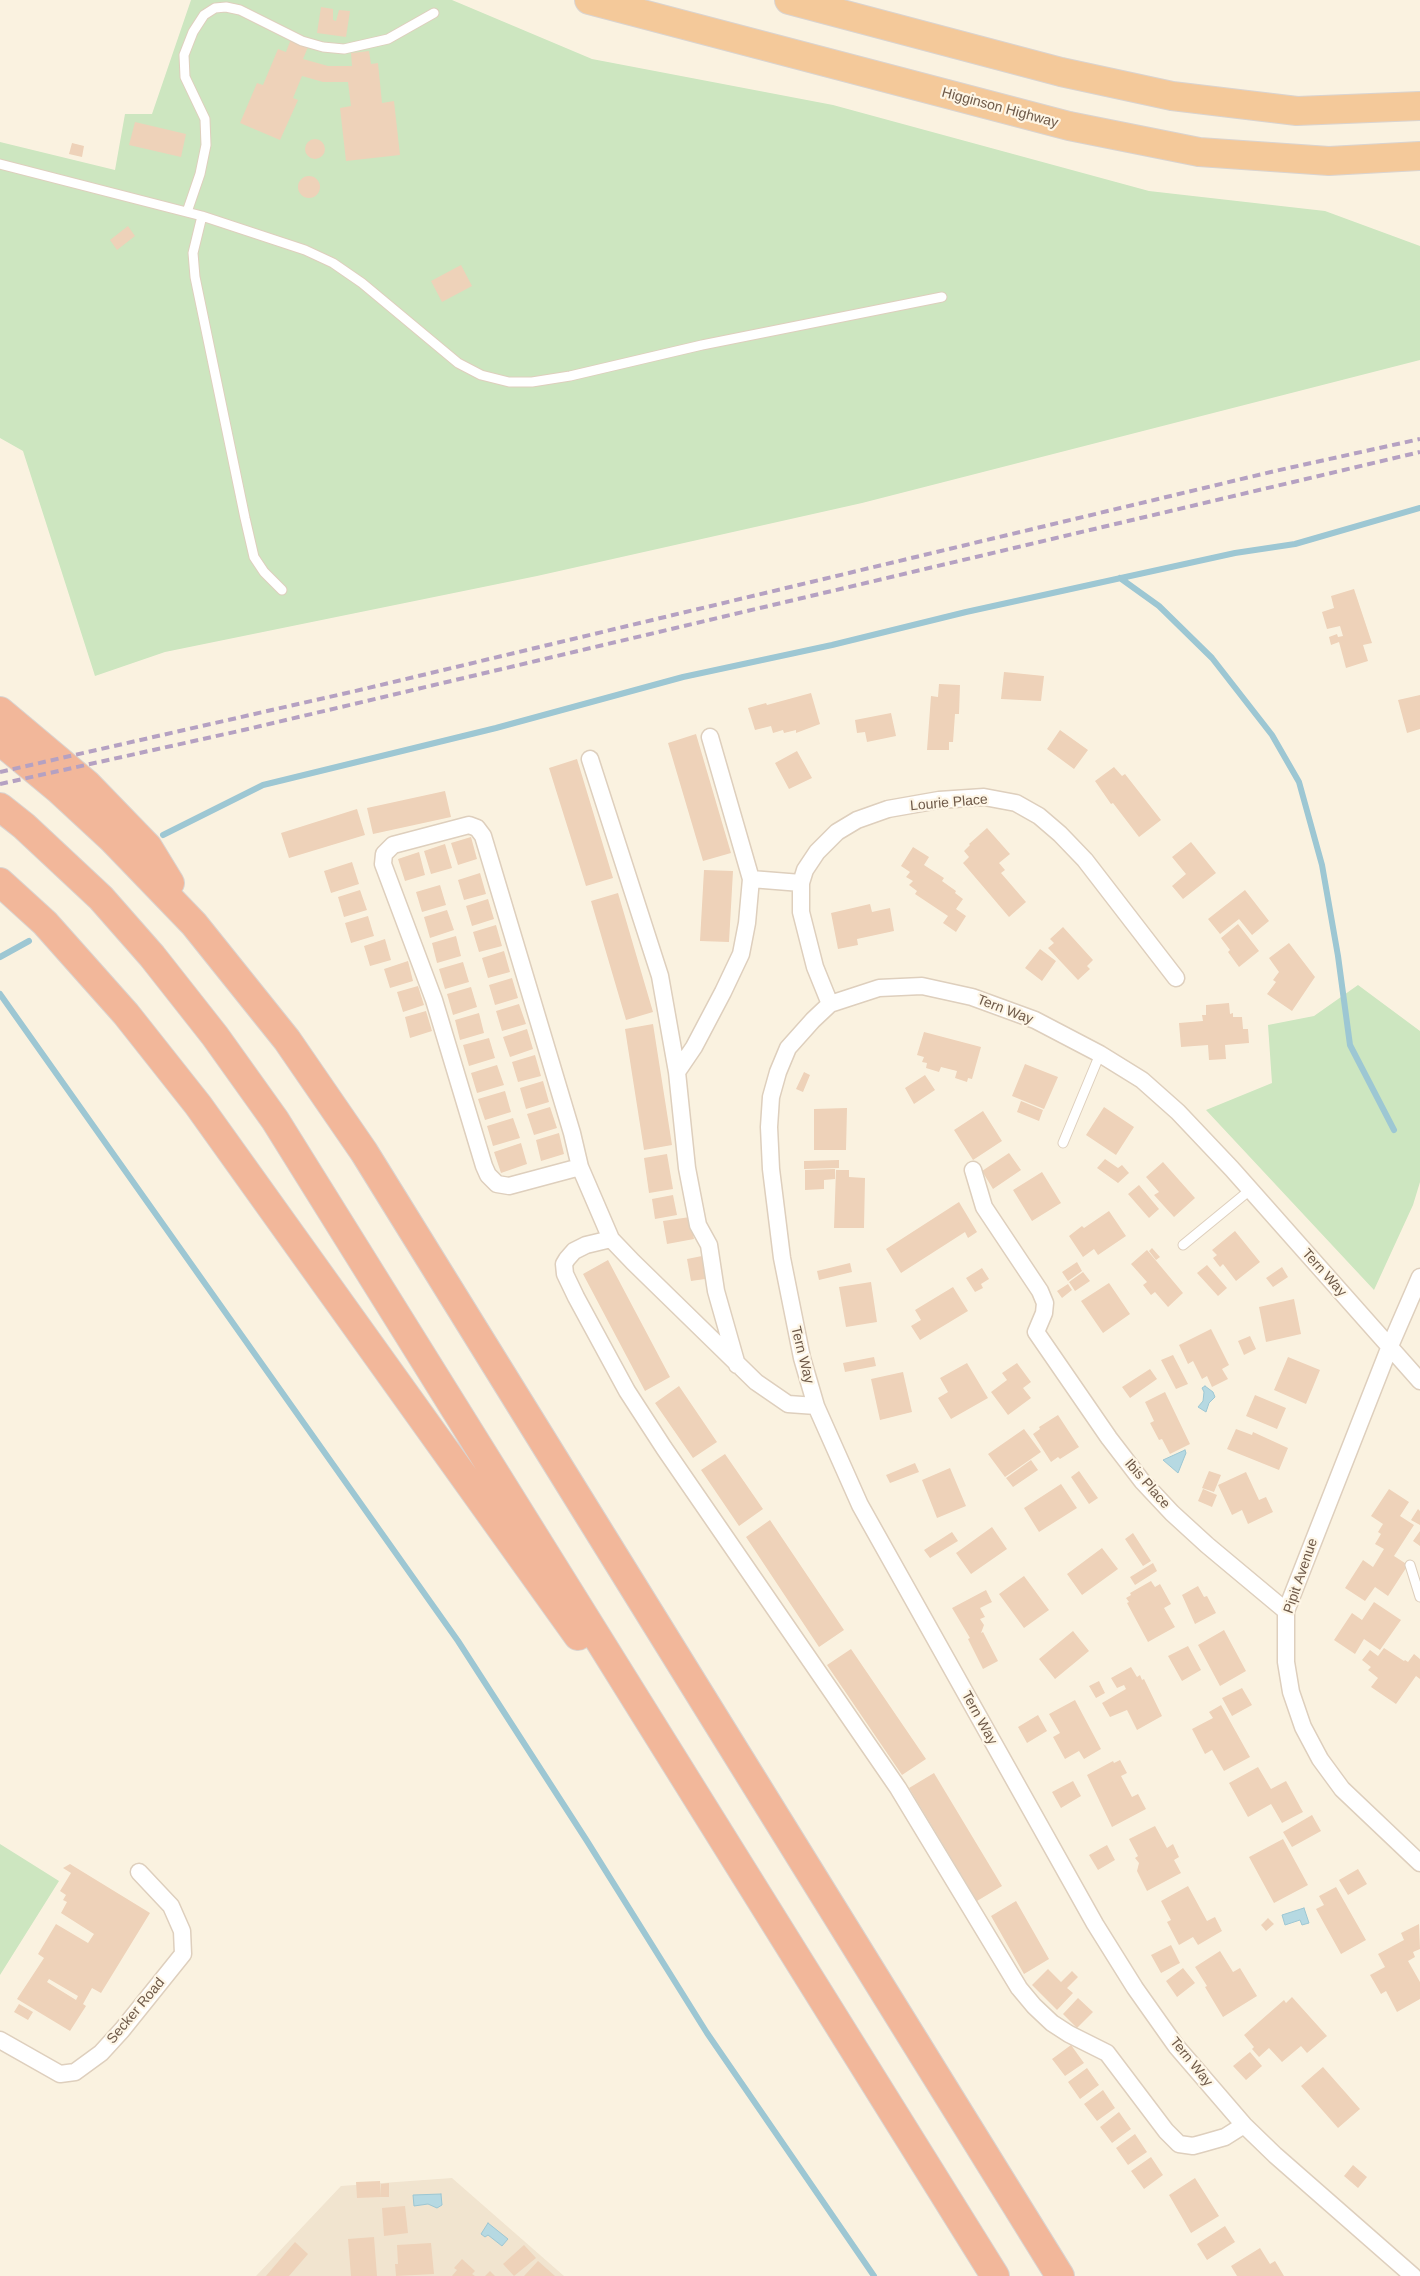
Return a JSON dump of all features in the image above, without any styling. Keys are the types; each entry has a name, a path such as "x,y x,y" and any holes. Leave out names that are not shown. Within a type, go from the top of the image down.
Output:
{"highway":[{"name":"Higginson Highway","path":"589,0 1069,126 1199,152 1329,161 1420,156"},
{"path":"789,0 1061,72 1172,96 1298,111 1420,106"},
{"path":"0,711 87,784 148,847 194,924"},
{"path":"0,741 113,840 194,924 287,1040 364,1152 1060,2276"},
{"path":"0,808 24,826 101,898 152,956 215,1036 275,1120 995,2276"},
{"path":"0,882 57,937 126,1014 198,1104 746,1874"}],"street":[{"path":"677,1072 694,1047 741,954 747,923 751,879 710,737"},
{"path":"590,759 660,976 677,1072 687,1168 698,1224 708,1245 716,1291 737,1365"},
{"name":"Lourie Place","path":"830,1004 815,967 801,912 801,884 805,870 817,852 837,832 857,820 888,809 939,800 984,797 1016,803 1040,816 1085,860 1176,978"},
{"path":"580,1167 509,1186 497,1184 488,1175 434,1000 383,864 384,854 393,845 469,825 477,828 483,836 570,1124 580,1167 611,1239 756,1382 788,1404 816,1406"},
{"path":"751,879 801,884"},
{"name":"Tern Way","path":"1413,2276 1244,2125 1176,2046 1135,1988 1096,1924 860,1505 816,1406 800,1350 782,1258 771,1169 770,1127 771,1097 778,1072 788,1048 812,1020 830,1004 879,988 922,986 972,997 1035,1020 1100,1054 1142,1080 1178,1112 1420,1381"},
{"name":"Ibis Place","path":"973,1170 984,1207 1040,1291 1045,1303 1044,1313 1036,1332 1109,1438 1142,1481 1172,1513 1207,1545 1286,1610"},
{"path":"611,1239 586,1245 574,1251 564,1264 565,1274 580,1305 627,1391 664,1448 898,1788 1019,1988 1034,2006 1052,2022 1069,2034 1107,2053 1178,2144 1192,2146 1225,2137 1244,2125"},
{"name":"Pipit Avenue","path":"1420,1277 1390,1346 1286,1610 1286,1662 1291,1692 1304,1727 1320,1759 1342,1789 1420,1863"},
{"name":"Secker Road","path":"0,2040 60,2074 75,2072 101,2052 122,2030 182,1954 182,1931 171,1906 139,1872"}],"lane":[{"path":"187,212 200,174 206,144 205,120 185,77 184,56 193,32 204,15 215,8 226,7 240,10 302,41 323,47 344,49 388,40 434,13"},
{"path":"0,164 202,216 305,250 333,263 369,289 458,363 481,375 509,382 532,382 570,376 702,345 942,297"},
{"path":"202,216 193,253 195,277 243,509 254,557 264,572 282,590"},
{"path":"1063,1143 1100,1054"},
{"path":"1183,1245 1250,1190"},
{"path":"1410,1565 1420,1597"}],"shaded area":[{"path":"452,2178 564,2276 256,2276 341,2186"}],"green space":[{"path":"191,0 452,0 592,59 833,105 1149,191 1325,211 1420,246 1420,360 862,503 537,576 165,652 95,676 23,451 0,438 0,142 115,170 125,114 152,114"},
{"path":"1358,985 1420,1031 1420,1182 1413,1205 1374,1290 1206,1110 1272,1083 1268,1025 1314,1016"},
{"path":"0,1844 59,1881 0,1975"}],"water":[{"path":"1205,1386 1213,1392 1215,1397 1209,1403 1206,1412 1198,1407 1203,1401 1204,1392 1202,1388"},
{"path":"1185,1450 1186,1453 1178,1473 1163,1460"},
{"path":"1304,1908 1309,1923 1302,1925 1300,1920 1285,1925 1282,1915"},
{"path":"441,2194 442,2205 437,2208 428,2204 414,2206 413,2195"},
{"path":"488,2223 508,2239 502,2246 488,2235 485,2237 481,2234"}],"building":[{"path":"321,7 333,9 333,20 336,21 339,10 350,11 346,37 317,33"},
{"path":"291,39 308,47 303,59 328,66 352,66 351,53 369,51 371,64 378,63 382,103 394,101 400,155 346,161 340,108 351,106 348,82 323,82 302,76 293,98 298,100 280,140 240,123 257,83 263,85 278,49 286,52"},
{"path":"135,122 186,134 181,157 129,145"},
{"path":"315,139 322,142 325,149 322,156 315,159 308,156 305,149 308,142"},
{"path":"72,143 84,146 82,157 69,154"},
{"path":"309,176 317,179 320,187 317,195 309,198 301,195 298,187 301,179"},
{"path":"128,226 135,236 117,250 110,240"},
{"path":"461,265 472,286 442,302 431,281"},
{"path":"1354,589 1372,643 1363,645 1368,661 1346,668 1339,642 1331,645 1329,637 1337,634 1338,637 1343,636 1340,626 1327,629 1322,612 1334,608 1331,596"},
{"path":"1004,672 1044,676 1041,701 1001,699"},
{"path":"939,684 960,685 959,714 955,714 953,742 949,742 949,750 927,750 931,696 938,697"},
{"path":"811,693 820,724 796,733 796,730 784,733 783,730 773,733 771,726 755,730 748,708"},
{"path":"1420,695 1420,729 1407,733 1398,700"},
{"path":"891,713 896,736 867,742 865,732 857,733 855,720"},
{"path":"1060,730 1088,750 1074,769 1047,749"},
{"path":"696,734 731,853 703,861 668,743"},
{"path":"797,751 812,778 789,789 775,763"},
{"path":"577,759 613,878 586,886 549,768"},
{"path":"1114,767 1122,776 1125,774 1161,820 1139,837 1113,803 1111,804 1095,781"},
{"path":"445,791 451,817 373,834 367,808"},
{"path":"357,809 365,835 289,858 281,833"},
{"path":"987,828 1010,854 999,863 1005,870 1001,873 1026,902 1009,917 963,863 969,857 964,851"},
{"path":"471,837 477,859 458,865 451,843"},
{"path":"1191,842 1216,873 1183,899 1172,886 1186,874 1172,857"},
{"path":"445,844 452,868 431,874 424,851"},
{"path":"913,847 929,857 924,865 944,878 942,881 956,891 955,893 963,899 956,909 966,916 956,932 943,923 948,916 915,894 917,891 909,885 913,881 906,877 910,872 901,866"},
{"path":"419,852 425,875 405,881 398,859"},
{"path":"352,862 359,884 331,893 324,871"},
{"path":"704,870 733,871 729,942 700,941"},
{"path":"480,873 486,894 464,900 458,880"},
{"path":"440,885 446,905 422,912 416,892"},
{"path":"360,890 367,910 344,917 338,897"},
{"path":"1245,890 1269,921 1252,935 1239,919 1220,934 1208,919"},
{"path":"618,893 653,1012 626,1020 591,901"},
{"path":"488,899 494,919 472,926 466,906"},
{"path":"870,904 872,912 890,908 894,931 857,939 858,945 838,949 831,913"},
{"path":"447,910 454,930 430,938 424,917"},
{"path":"368,916 374,936 351,943 345,923"},
{"path":"1238,924 1259,951 1239,967 1221,938"},
{"path":"496,925 502,946 479,952 473,932"},
{"path":"1063,927 1093,960 1087,966 1090,969 1078,980 1048,948 1054,943 1050,939"},
{"path":"456,936 461,956 437,963 432,943"},
{"path":"385,939 391,960 370,966 364,946"},
{"path":"1289,943 1315,977 1292,1011 1267,994 1276,982 1273,980 1279,972 1269,958"},
{"path":"1040,949 1056,961 1042,981 1025,968"},
{"path":"504,951 510,972 488,978 482,958"},
{"path":"408,961 413,981 390,988 384,969"},
{"path":"463,962 469,982 445,989 439,969"},
{"path":"512,978 518,998 495,1005 489,985"},
{"path":"418,986 424,1005 403,1012 397,992"},
{"path":"471,987 477,1007 453,1015 447,994"},
{"path":"1229,1003 1230,1014 1233,1013 1233,1017 1242,1017 1243,1029 1248,1029 1249,1043 1225,1045 1226,1059 1209,1060 1208,1045 1181,1047 1179,1023 1203,1021 1202,1015 1206,1015 1206,1005"},
{"path":"519,1004 526,1024 502,1031 496,1011"},
{"path":"426,1011 432,1031 410,1038 405,1017"},
{"path":"479,1013 484,1033 460,1040 455,1020"},
{"path":"653,1024 672,1145 644,1150 625,1029"},
{"path":"527,1029 533,1049 510,1057 503,1037"},
{"path":"924,1032 981,1047 972,1079 968,1078 967,1082 955,1078 957,1071 941,1067 939,1072 926,1068 927,1063 922,1062 924,1057 917,1055"},
{"path":"489,1038 495,1058 469,1066 463,1045"},
{"path":"535,1055 541,1076 518,1082 512,1062"},
{"path":"1025,1064 1058,1077 1044,1109 1012,1096"},
{"path":"497,1065 504,1085 477,1093 471,1073"},
{"path":"804,1072 810,1075 803,1092 796,1089"},
{"path":"925,1075 935,1090 914,1104 905,1088"},
{"path":"543,1081 549,1102 526,1109 520,1088"},
{"path":"505,1091 511,1112 485,1120 478,1099"},
{"path":"1021,1101 1043,1110 1039,1121 1017,1112"},
{"path":"550,1107 557,1128 534,1135 527,1114"},
{"path":"1104,1107 1134,1127 1116,1155 1086,1135"},
{"path":"847,1108 846,1150 814,1150 814,1109"},
{"path":"983,1111 1002,1141 973,1160 954,1130"},
{"path":"513,1118 520,1138 493,1146 487,1126"},
{"path":"559,1133 564,1154 541,1161 536,1140"},
{"path":"521,1143 527,1164 501,1173 494,1152"},
{"path":"1009,1153 1021,1170 993,1189 982,1171"},
{"path":"667,1154 673,1189 649,1193 644,1158"},
{"path":"1105,1159 1118,1168 1122,1165 1129,1173 1118,1183 1097,1168"},
{"path":"839,1160 839,1168 804,1169 804,1161"},
{"path":"1163,1162 1195,1198 1174,1217 1154,1195 1159,1192 1146,1177"},
{"path":"835,1169 835,1179 824,1180 824,1189 805,1190 805,1170"},
{"path":"836,1170 849,1170 849,1177 865,1178 864,1228 834,1228"},
{"path":"1042,1172 1061,1203 1032,1221 1013,1190"},
{"path":"1139,1185 1159,1209 1149,1218 1128,1194"},
{"path":"673,1195 677,1215 655,1219 652,1199"},
{"path":"959,1202 977,1232 968,1238 965,1232 901,1273 886,1249"},
{"path":"1109,1211 1126,1236 1098,1255 1094,1249 1083,1257 1069,1236 1082,1226 1084,1228"},
{"path":"690,1217 694,1239 667,1244 663,1221"},
{"path":"1235,1231 1260,1262 1236,1281 1223,1264 1220,1267 1213,1258 1217,1255 1212,1250"},
{"path":"1152,1248 1160,1257 1156,1260 1149,1251"},
{"path":"1147,1250 1183,1293 1168,1307 1155,1292 1151,1295 1143,1285 1147,1282 1131,1264"},
{"path":"707,1255 712,1278 691,1281 687,1259"},
{"path":"608,1260 670,1377 645,1391 583,1274"},
{"path":"1077,1262 1082,1271 1068,1281 1062,1272"},
{"path":"850,1263 852,1272 819,1280 817,1271"},
{"path":"1207,1265 1227,1288 1218,1296 1197,1273"},
{"path":"1282,1267 1288,1277 1273,1287 1266,1278"},
{"path":"982,1268 989,1279 981,1284 983,1288 975,1292 966,1278"},
{"path":"1083,1272 1090,1281 1075,1291 1069,1282"},
{"path":"871,1282 877,1322 846,1327 839,1287"},
{"path":"1109,1283 1130,1314 1103,1333 1081,1301"},
{"path":"1068,1284 1072,1290 1062,1298 1057,1291"},
{"path":"953,1287 968,1311 920,1340 911,1326 921,1320 915,1310"},
{"path":"1294,1299 1301,1334 1266,1342 1259,1307"},
{"path":"1211,1329 1229,1365 1222,1369 1228,1379 1212,1387 1207,1376 1202,1379 1193,1361 1188,1364 1179,1345"},
{"path":"1250,1336 1256,1349 1244,1355 1238,1341"},
{"path":"1173,1355 1188,1384 1176,1389 1161,1360"},
{"path":"874,1357 876,1366 845,1372 843,1363"},
{"path":"1288,1357 1320,1370 1306,1404 1274,1390"},
{"path":"967,1363 988,1398 951,1419 938,1398 948,1392 940,1378"},
{"path":"1017,1363 1031,1382 1023,1388 1031,1398 1008,1415 991,1392 1007,1380 1002,1373"},
{"path":"1150,1369 1157,1379 1130,1398 1122,1387"},
{"path":"903,1372 912,1412 880,1420 871,1379"},
{"path":"679,1386 717,1442 693,1458 655,1403"},
{"path":"1165,1392 1190,1444 1170,1454 1162,1439 1159,1440 1150,1423 1154,1421 1145,1402"},
{"path":"1255,1395 1286,1408 1277,1429 1246,1416"},
{"path":"1058,1415 1079,1447 1060,1459 1058,1457 1051,1462 1033,1434 1040,1429 1039,1427"},
{"path":"1024,1429 1041,1452 1005,1477 988,1454"},
{"path":"1236,1429 1252,1435 1253,1432 1288,1448 1279,1470 1227,1449"},
{"path":"725,1454 763,1509 739,1526 701,1470"},
{"path":"1031,1460 1038,1470 1013,1487 1006,1478"},
{"path":"915,1463 919,1472 890,1483 886,1475"},
{"path":"950,1468 966,1506 937,1518 922,1480"},
{"path":"1079,1471 1098,1498 1089,1504 1071,1477"},
{"path":"1209,1471 1221,1475 1214,1492 1202,1488"},
{"path":"1246,1472 1259,1500 1266,1497 1273,1512 1248,1524 1242,1510 1232,1515 1218,1485"},
{"path":"1061,1484 1077,1508 1039,1532 1024,1508"},
{"path":"1203,1489 1217,1495 1212,1507 1198,1501"},
{"path":"1389,1489 1409,1502 1400,1516 1414,1525 1394,1556 1408,1565 1388,1596 1375,1587 1365,1601 1345,1588 1363,1560 1373,1567 1384,1549 1375,1544 1381,1534 1378,1532 1383,1524 1371,1516"},
{"path":"1418,1509 1420,1511 1420,1525 1411,1520"},
{"path":"770,1520 844,1630 819,1647 746,1537"},
{"path":"992,1527 1007,1549 971,1574 956,1553"},
{"path":"1420,1531 1420,1546 1413,1541"},
{"path":"952,1532 958,1541 930,1558 924,1550"},
{"path":"1133,1533 1151,1561 1143,1566 1125,1539"},
{"path":"1102,1548 1118,1569 1082,1595 1067,1574"},
{"path":"1153,1563 1157,1571 1135,1585 1130,1577"},
{"path":"1024,1576 1049,1610 1024,1628 999,1594"},
{"path":"1151,1581 1155,1587 1160,1584 1171,1604 1164,1608 1175,1627 1148,1642 1126,1598 1131,1595 1130,1593"},
{"path":"1198,1586 1204,1597 1207,1596 1216,1613 1195,1624 1182,1595"},
{"path":"986,1590 992,1602 980,1608 985,1617 980,1619 984,1625 981,1633 983,1632 998,1661 983,1669 968,1639 970,1638 952,1608"},
{"path":"1374,1602 1401,1620 1380,1650 1364,1639 1355,1654 1334,1640 1352,1613 1362,1620"},
{"path":"1224,1630 1246,1671 1220,1686 1198,1645"},
{"path":"1073,1631 1089,1651 1055,1679 1039,1659"},
{"path":"1188,1646 1201,1670 1182,1681 1168,1656"},
{"path":"1384,1648 1404,1661 1408,1662 1414,1654 1420,1659 1420,1679 1416,1676 1396,1704 1371,1687 1378,1678 1368,1670 1371,1667 1362,1660 1370,1650 1378,1656"},
{"path":"851,1649 926,1759 902,1775 827,1665"},
{"path":"1131,1667 1137,1677 1140,1675 1142,1680 1144,1679 1162,1716 1137,1730 1127,1710 1110,1717 1102,1703 1126,1689 1124,1685 1117,1688 1111,1678"},
{"path":"1099,1681 1105,1693 1096,1698 1089,1686"},
{"path":"1242,1688 1252,1705 1232,1716 1222,1698"},
{"path":"1075,1700 1101,1749 1084,1759 1079,1751 1065,1759 1053,1737 1060,1733 1049,1714"},
{"path":"1221,1705 1250,1757 1224,1771 1212,1750 1205,1754 1192,1729 1213,1718 1209,1712"},
{"path":"1038,1715 1047,1731 1027,1743 1018,1727"},
{"path":"1120,1760 1127,1773 1121,1776 1132,1797 1138,1794 1146,1809 1112,1827 1087,1775 1113,1761 1114,1763"},
{"path":"1258,1767 1271,1789 1286,1781 1303,1812 1282,1823 1271,1804 1248,1817 1229,1783"},
{"path":"934,1773 1002,1886 977,1901 909,1788"},
{"path":"1073,1781 1081,1796 1061,1808 1052,1792"},
{"path":"1312,1815 1321,1831 1292,1847 1283,1832"},
{"path":"1155,1826 1167,1848 1173,1844 1179,1857 1174,1860 1181,1873 1147,1891 1137,1871 1139,1863 1135,1858 1138,1856 1129,1839"},
{"path":"1283,1839 1308,1885 1274,1903 1249,1857"},
{"path":"1107,1845 1115,1860 1098,1870 1089,1855"},
{"path":"70,1864 150,1913 101,1993 92,1988 83,2004 86,2006 70,2031 17,1999 44,1958 38,1954 56,1924 88,1943 94,1934 61,1913 67,1902 63,1900 66,1895 60,1891 71,1873 63,1868","holes":["49,1979 78,1996 76,2000 47,1982"]},
{"path":"1358,1869 1367,1884 1348,1895 1339,1880"},
{"path":"1188,1886 1207,1921 1215,1917 1222,1931 1198,1945 1193,1937 1179,1945 1167,1922 1171,1920 1161,1901"},
{"path":"1336,1887 1366,1940 1341,1954 1316,1909 1324,1905 1319,1896"},
{"path":"1016,1901 1049,1959 1024,1974 991,1916"},
{"path":"1268,1918 1274,1924 1266,1931 1261,1925"},
{"path":"1419,1924 1420,1949 1413,1952 1415,1957 1408,1961 1420,1982 1420,1999 1397,2012 1386,1991 1381,1994 1370,1975 1385,1967 1378,1954 1404,1940 1401,1933"},
{"path":"1171,1945 1180,1963 1161,1973 1151,1955"},
{"path":"1220,1951 1233,1972 1240,1968 1257,1996 1223,2017 1195,1967"},
{"path":"1183,1968 1195,1983 1177,1997 1166,1981"},
{"path":"1048,1969 1061,1982 1072,1971 1078,1977 1067,1988 1073,1993 1057,2010 1032,1985"},
{"path":"1292,1997 1327,2036 1307,2053 1301,2046 1282,2062 1269,2048 1259,2057 1252,2049 1254,2047 1244,2035 1284,2000 1286,2003"},
{"path":"1078,1998 1093,2012 1077,2028 1063,2014"},
{"path":"19,2004 33,2012 28,2020 14,2012"},
{"path":"1071,2045 1084,2063 1065,2076 1052,2059"},
{"path":"1250,2052 1262,2066 1246,2080 1233,2066"},
{"path":"1323,2067 1360,2109 1338,2128 1301,2086"},
{"path":"1087,2068 1099,2085 1080,2099 1068,2082"},
{"path":"1103,2090 1115,2108 1097,2121 1084,2104"},
{"path":"1119,2112 1131,2129 1112,2143 1100,2127"},
{"path":"1135,2134 1147,2152 1128,2165 1116,2148"},
{"path":"1151,2157 1163,2175 1144,2189 1131,2171"},
{"path":"1353,2165 1367,2177 1358,2188 1344,2176"},
{"path":"1195,2178 1219,2216 1191,2233 1169,2195"},
{"path":"380,2181 381,2197 357,2198 356,2182"},
{"path":"389,2183 389,2197 381,2197 381,2184"},
{"path":"405,2206 408,2233 384,2236 382,2208"},
{"path":"1225,2226 1235,2242 1207,2260 1197,2244"},
{"path":"374,2237 377,2276 351,2276 348,2239"},
{"path":"295,2242 308,2254 289,2276 266,2276"},
{"path":"431,2243 434,2274 396,2276 395,2264 398,2264 397,2245"},
{"path":"524,2245 536,2258 514,2276 503,2264"},
{"path":"1260,2248 1270,2264 1275,2261 1284,2276 1237,2276 1231,2266"},
{"path":"462,2259 475,2271 472,2274 475,2276 452,2276 457,2270 454,2268"},
{"path":"538,2261 555,2276 524,2276"},
{"path":"490,2271 495,2276 485,2276"}],"waterway":[{"path":"163,835 263,785 496,728 683,677 1235,553 1295,544 1420,508"},
{"path":"1120,578 1159,606 1212,658 1272,735 1299,782 1322,865 1338,956 1350,1045 1394,1130"},
{"path":"0,957 29,941"},
{"path":"0,994 458,1641 587,1841 707,2033 874,2276"}],"railway":[{"path":"0,772 364,689 1275,471 1420,439"},
{"path":"0,784 248,729 1420,452"}]}
